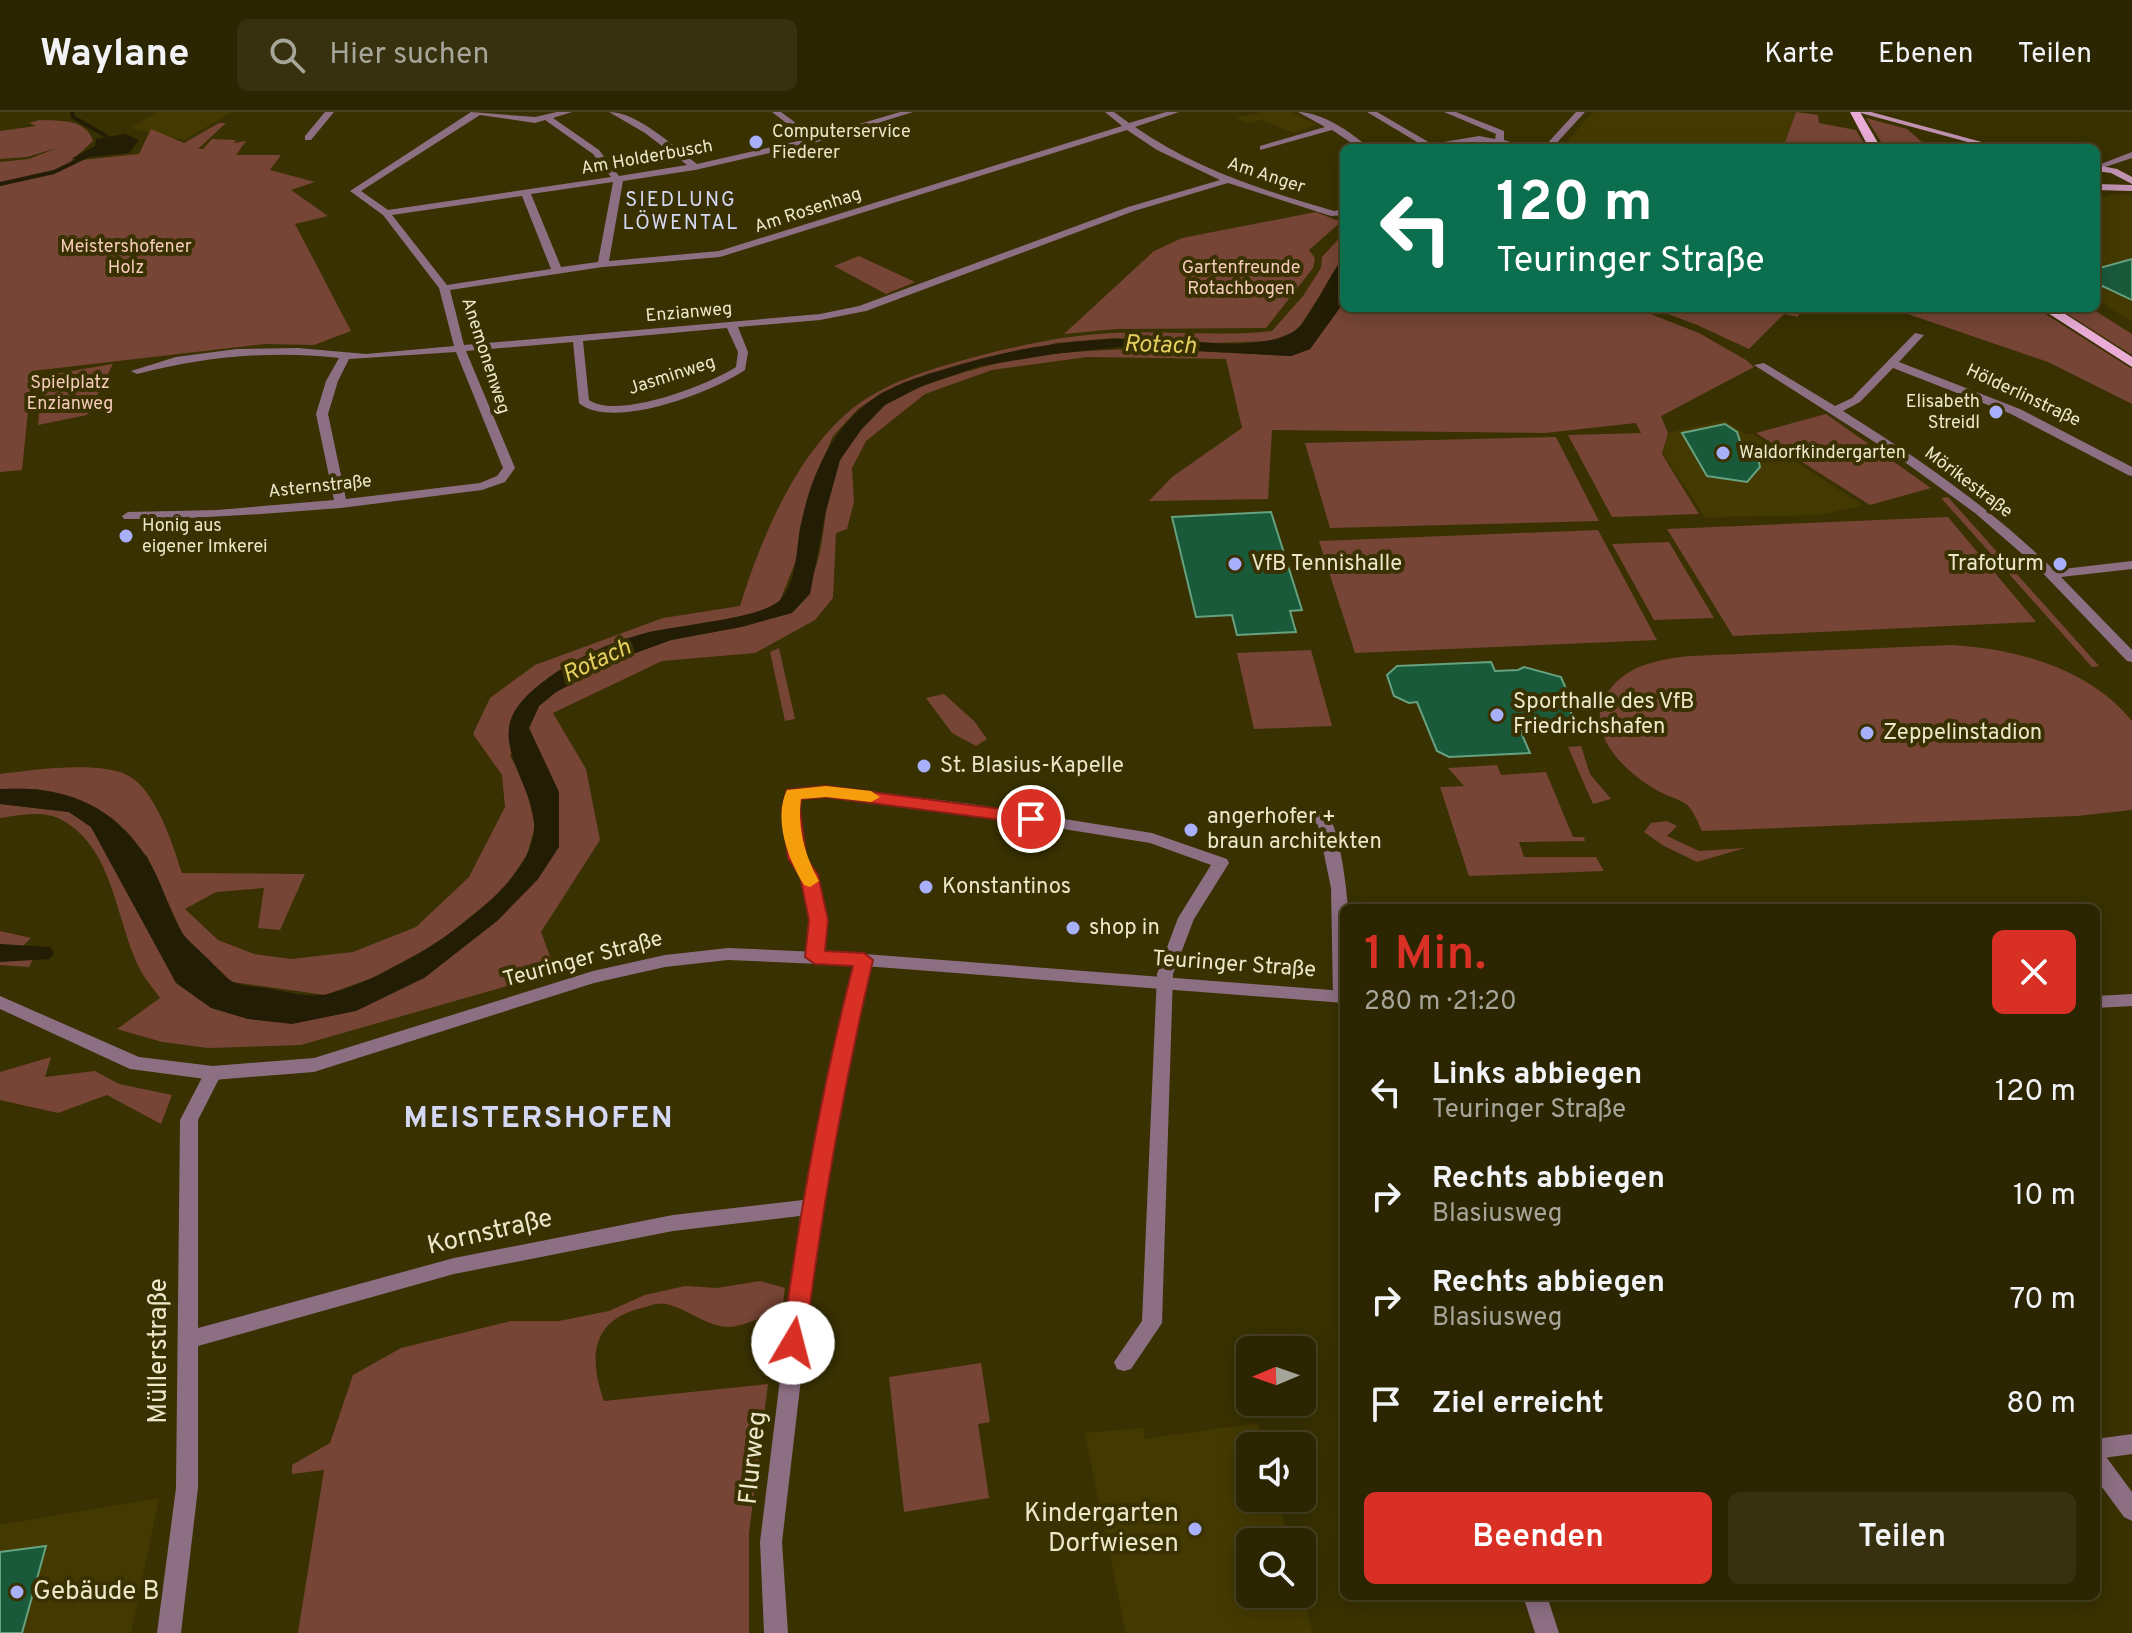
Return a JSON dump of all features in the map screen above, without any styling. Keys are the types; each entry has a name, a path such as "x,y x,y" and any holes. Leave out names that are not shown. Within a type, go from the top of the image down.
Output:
{"main road":[{"path":"1855,112 1873,144"},
{"path":"1861,112 1984,144"},
{"path":"2100,169 2121,174 2130,184"},
{"path":"2100,187 2130,184"},
{"path":"2053,312 2132,363"}],"street":[{"path":"308,138 330,112"},
{"path":"478,112 504,118 547,118 568,112"},
{"name":"Anemonenweg","path":"478,112 355,191 386,213 444,288 460,350 509,468"},
{"path":"613,112 648,131 695,167"},
{"path":"776,112 814,140"},
{"name":"Am Holderbusch","path":"386,213 695,167 814,140 909,112"},
{"name":"Am Anger","path":"1109,112 1168,154 1225,181 1339,213"},
{"name":"Am Rosenhag","path":"444,288 603,264 720,254 1175,112"},
{"path":"1302,112 1359,144"},
{"path":"1371,112 1421,144"},
{"path":"1448,112 1501,133 1499,142"},
{"path":"1551,144 1581,112"},
{"path":"547,118 596,152 618,180 603,264"},
{"path":"1263,148 1333,127"},
{"path":"1446,144 1479,139 1508,144"},
{"path":"2100,167 2128,157"},
{"path":"2121,174 2128,157"},
{"name":"Enzianweg","path":"137,371 171,360 250,351 299,351 345,357 460,350 732,327 862,309 1117,214 1225,181"},
{"path":"526,194 557,270"},
{"name":"Jasminweg","path":"578,341 583,401 589,407 598,409 625,410 640,408 725,379 741,368 743,352 732,327"},
{"path":"1834,411 1856,400 1919,335"},
{"path":"341,504 322,414 332,381 345,357"},
{"name":"Hölderlinstraße","path":"1893,364 1960,385 2032,418 2132,472"},
{"name":"Mörikestraße","path":"1760,365 1834,411 1979,510 2051,574 2132,658"},
{"name":"Asternstraße","path":"128,516 208,516 341,504 482,486 501,479 509,468"},
{"path":"2051,574 2132,565"},
{"path":"815,957 818,920 809,875 797,858 791,809 794,794 826,791 986,811 1152,838 1221,863 1186,918 1164,984 1152,1323 1124,1362"},
{"path":"1316,815 1325,823 1339,888 1340,915"},
{"name":"Teuringer Straße","path":"0,1002 136,1064 213,1073 314,1065 583,980 665,961 738,954 864,960 1340,997"},
{"name":"Flurweg","path":"776,1633 771,1542 811,1207 835,1079 864,960"},
{"path":"2100,1002 2132,1000"},
{"name":"Müllerstraße","path":"169,1633 187,1488 189,1120 213,1073"},
{"name":"Kornstraße","path":"187,1340 454,1266 673,1223 811,1207"},
{"path":"2100,1448 2132,1444"},
{"path":"2100,1466 2132,1510"},
{"path":"1539,1600 1547,1633"}],"shaded area":[{"path":"157,112 232,112 184,140 131,128"},
{"path":"1262,112 1291,112 1316,125 1294,133 1261,120 1247,123 1236,118"},
{"path":"1593,112 1796,112 1784,144 1565,144"},
{"path":"2110,195 2132,195 2132,322 2100,302 2100,199"},
{"path":"1724,420 1745,434 1753,434 1863,505 1821,515 1705,517 1663,454 1668,433"},
{"name":"Kindergarten Dorfwiesen","path":"1258,1423 1260,1432 1236,1432 1236,1512 1282,1512 1286,1528 1236,1528 1236,1608 1306,1608 1313,1633 1126,1633 1085,1433 1143,1428 1145,1439"},
{"path":"159,1498 131,1633 0,1633 0,1525"}],"green space":[{"path":"1796,112 1818,115 1819,123 1856,130 1865,144 1784,144"},
{"path":"1866,118 1907,129 1924,144 1882,144"},
{"name":"Meistershofener Holz","path":"39,120 71,122 89,134 93,141 71,161 139,154 151,129 184,143 219,123 226,123 198,149 203,149 212,139 236,140 234,143 246,141 236,155 281,155 270,170 315,182 291,190 328,216 295,224 351,331 314,345 265,344 32,371 22,470 0,472 0,162 29,159 57,148 27,157 0,159 0,131 36,126 29,123"},
{"name":"Gartenfreunde Rotachbogen","path":"1316,212 1340,222 1309,250 1315,258 1313,268 1266,328 1116,329 1064,334 1154,251 1182,238"},
{"path":"1340,237 1340,263 1297,331 1273,341 1215,343 1115,338 1056,343 883,392 858,409 833,436 814,481 800,528 797,558 780,601 759,613 648,633 548,678 510,756 525,782 535,826 527,855 503,890 438,943 372,978 325,995 232,982 183,935 147,856 38,789 0,789 0,774 84,767 117,771 139,783 155,806 182,873 305,874 280,930 258,928 264,888 216,892 185,909 218,940 254,954 291,959 353,952 416,927 469,877 505,807 502,775 473,734 490,698 535,665 663,618 740,606 761,548 789,487 827,433 849,411 874,394 913,376 982,355 1047,341 1114,333 1272,331 1303,296 1321,268 1322,257"},
{"path":"859,256 915,282 886,294 834,266"},
{"path":"1340,308 1340,312 1645,312 1699,333 1754,367 1661,416 1668,433 1662,454 1699,514 1612,517 1568,435 1641,433 1636,423 1545,433 1272,430 1268,499 1149,501 1172,477 1242,428 1226,359 1087,357 992,370 925,394 866,441 852,468 854,502 847,529 836,533 833,598 815,620 755,653 662,661 553,713 586,769 600,840 541,932 556,972 301,1045 208,1048 162,1042 117,1029 160,998 133,954 112,888 93,848 78,832 53,816 38,814 0,818 0,804 69,812 91,827 114,866 248,1019 424,978 497,921 538,879 537,747 529,728 539,706 556,692 619,659 671,640 741,627 792,612 815,569 836,470 861,429 892,400 946,378 989,365 1032,357 1117,350 1291,356 1310,349"},
{"path":"1663,312 1799,312 1798,317 1784,314 1749,349"},
{"path":"1902,312 2042,312 2132,369 2132,404 2048,362"},
{"path":"2064,312 2097,312 2132,334 2132,355"},
{"name":"Spielplatz Enzianweg","path":"113,364 87,415 38,425 42,376"},
{"path":"1826,414 1931,488 1870,505 1756,433"},
{"path":"1556,437 1599,521 1330,528 1305,443"},
{"path":"1948,497 2099,666 2092,667 1941,498"},
{"path":"1948,517 2036,622 1733,636 1667,529"},
{"path":"1598,530 1657,640 1355,653 1319,541"},
{"path":"1669,542 1714,618 1654,620 1612,544"},
{"name":"Zeppelinstadion","path":"1952,645 2002,651 2050,665 2095,687 2115,703 2132,721 2132,810 2077,816 1702,831 1686,804 1658,791 1621,762 1611,750 1600,722 1601,707 1615,683 1634,670 1667,659"},
{"path":"779,648 795,719 785,721 770,652"},
{"path":"1311,650 1332,726 1254,729 1237,653"},
{"path":"944,694 974,721 987,739 976,746 952,733 926,698"},
{"path":"1581,746 1590,774 1611,799 1593,804 1568,747"},
{"path":"1497,765 1501,775 1546,772 1573,837 1584,837 1585,841 1519,842 1524,857 1596,857 1604,871 1469,876 1440,787 1464,786 1448,768"},
{"path":"1667,821 1677,826 1667,836 1699,851 1745,848 1697,862 1644,832 1651,823"},
{"path":"0,931 31,938 19,950 33,959 29,967 0,965"},
{"path":"51,1057 45,1077 95,1071 119,1084 172,1095 161,1124 107,1095 58,1113 0,1100 0,1072"},
{"path":"760,1281 785,1288 779,1334 774,1334 772,1314 730,1327 713,1324 674,1306 657,1304 625,1314 612,1322 603,1332 596,1356 596,1370 604,1401 768,1384 749,1533 749,1633 298,1633 324,1470 292,1474 292,1465 330,1443 353,1375 401,1348 511,1321 559,1321 609,1311 645,1295 685,1286 717,1288"},
{"path":"981,1363 990,1422 978,1424 989,1498 904,1512 889,1377"}],"water":[{"path":"125,134 139,140 129,153 71,159 95,146 96,139"},
{"name":"Rotach","path":"1340,263 1340,308 1310,349 1291,356 1120,347 1054,354 980,366 922,386 885,405 861,430 840,460 825,515 810,594 792,613 741,627 671,640 619,659 556,692 539,706 529,728 559,792 559,847 538,879 497,921 424,978 356,1011 292,1024 248,1019 211,1008 176,983 91,827 69,812 0,804 0,789 44,790 83,801 117,822 151,864 184,935 231,981 307,995 328,994 354,986 386,972 455,930 487,904 512,877 529,849 534,823 514,760 509,730 512,716 522,701 566,666 601,648 654,631 757,612 780,600 793,575 804,509 817,471 836,436 879,395 922,376 973,361 1049,345 1126,339 1242,344 1276,339 1291,333 1305,320"}],"building":[{"path":"2132,259 2132,300 2100,285 2100,268"},
{"name":"Waldorfkindergarten","path":"1725,424 1737,432 1741,444 1755,445 1760,467 1747,482 1707,476 1682,433"},
{"name":"VfB Tennishalle","path":"1271,512 1302,610 1290,611 1296,632 1237,635 1232,615 1196,617 1172,517"},
{"name":"Sporthalle des VfB Friedrichshafen","path":"1491,662 1495,671 1524,667 1561,677 1569,696 1565,699 1579,730 1520,730 1530,753 1449,757 1437,751 1417,702 1409,703 1394,696 1387,675 1397,666"},
{"name":"Gebäude B","path":"46,1546 22,1633 0,1633 0,1552"}],"waterway":[{"path":"72,112 73,117 106,136 105,145"},
{"path":"0,184 54,172 85,157"},
{"path":"0,953 41,953"}],"slow traffic":[{"path":"810,881 797,858 791,809 794,794 826,791 871,797"}],"place":[{"name":"Computerservice Fiederer","path":"756,142"},
{"name":"Elisabeth Streidl","path":"1996,412"},
{"name":"Waldorfkindergarten","path":"1723,453"},
{"name":"Honig aus eigener Imkerei","path":"126,536"},
{"name":"VfB Tennishalle","path":"1235,564"},
{"name":"Trafoturm","path":"2060,564"},
{"name":"Sporthalle des VfB Friedrichshafen","path":"1497,715"},
{"name":"Zeppelinstadion","path":"1867,733"},
{"name":"St. Blasius-Kapelle","path":"924,766"},
{"name":"angerhofer + braun architekten","path":"1191,830"},
{"name":"Konstantinos","path":"926,887"},
{"name":"shop in","path":"1073,928"},
{"name":"Kindergarten Dorfwiesen","path":"1195,1529"},
{"name":"Gebäude B","path":"17,1592"}],"district":[{"name":"SIEDLUNG LÖWENTAL","path":"681,212"},
{"name":"MEISTERSHOFEN","path":"539,1119"}],"route":[{"path":"793,1343 811,1207 835,1079 864,960 815,957 818,920 809,875 797,858 791,809 794,794 826,791 1031,819"}]}
